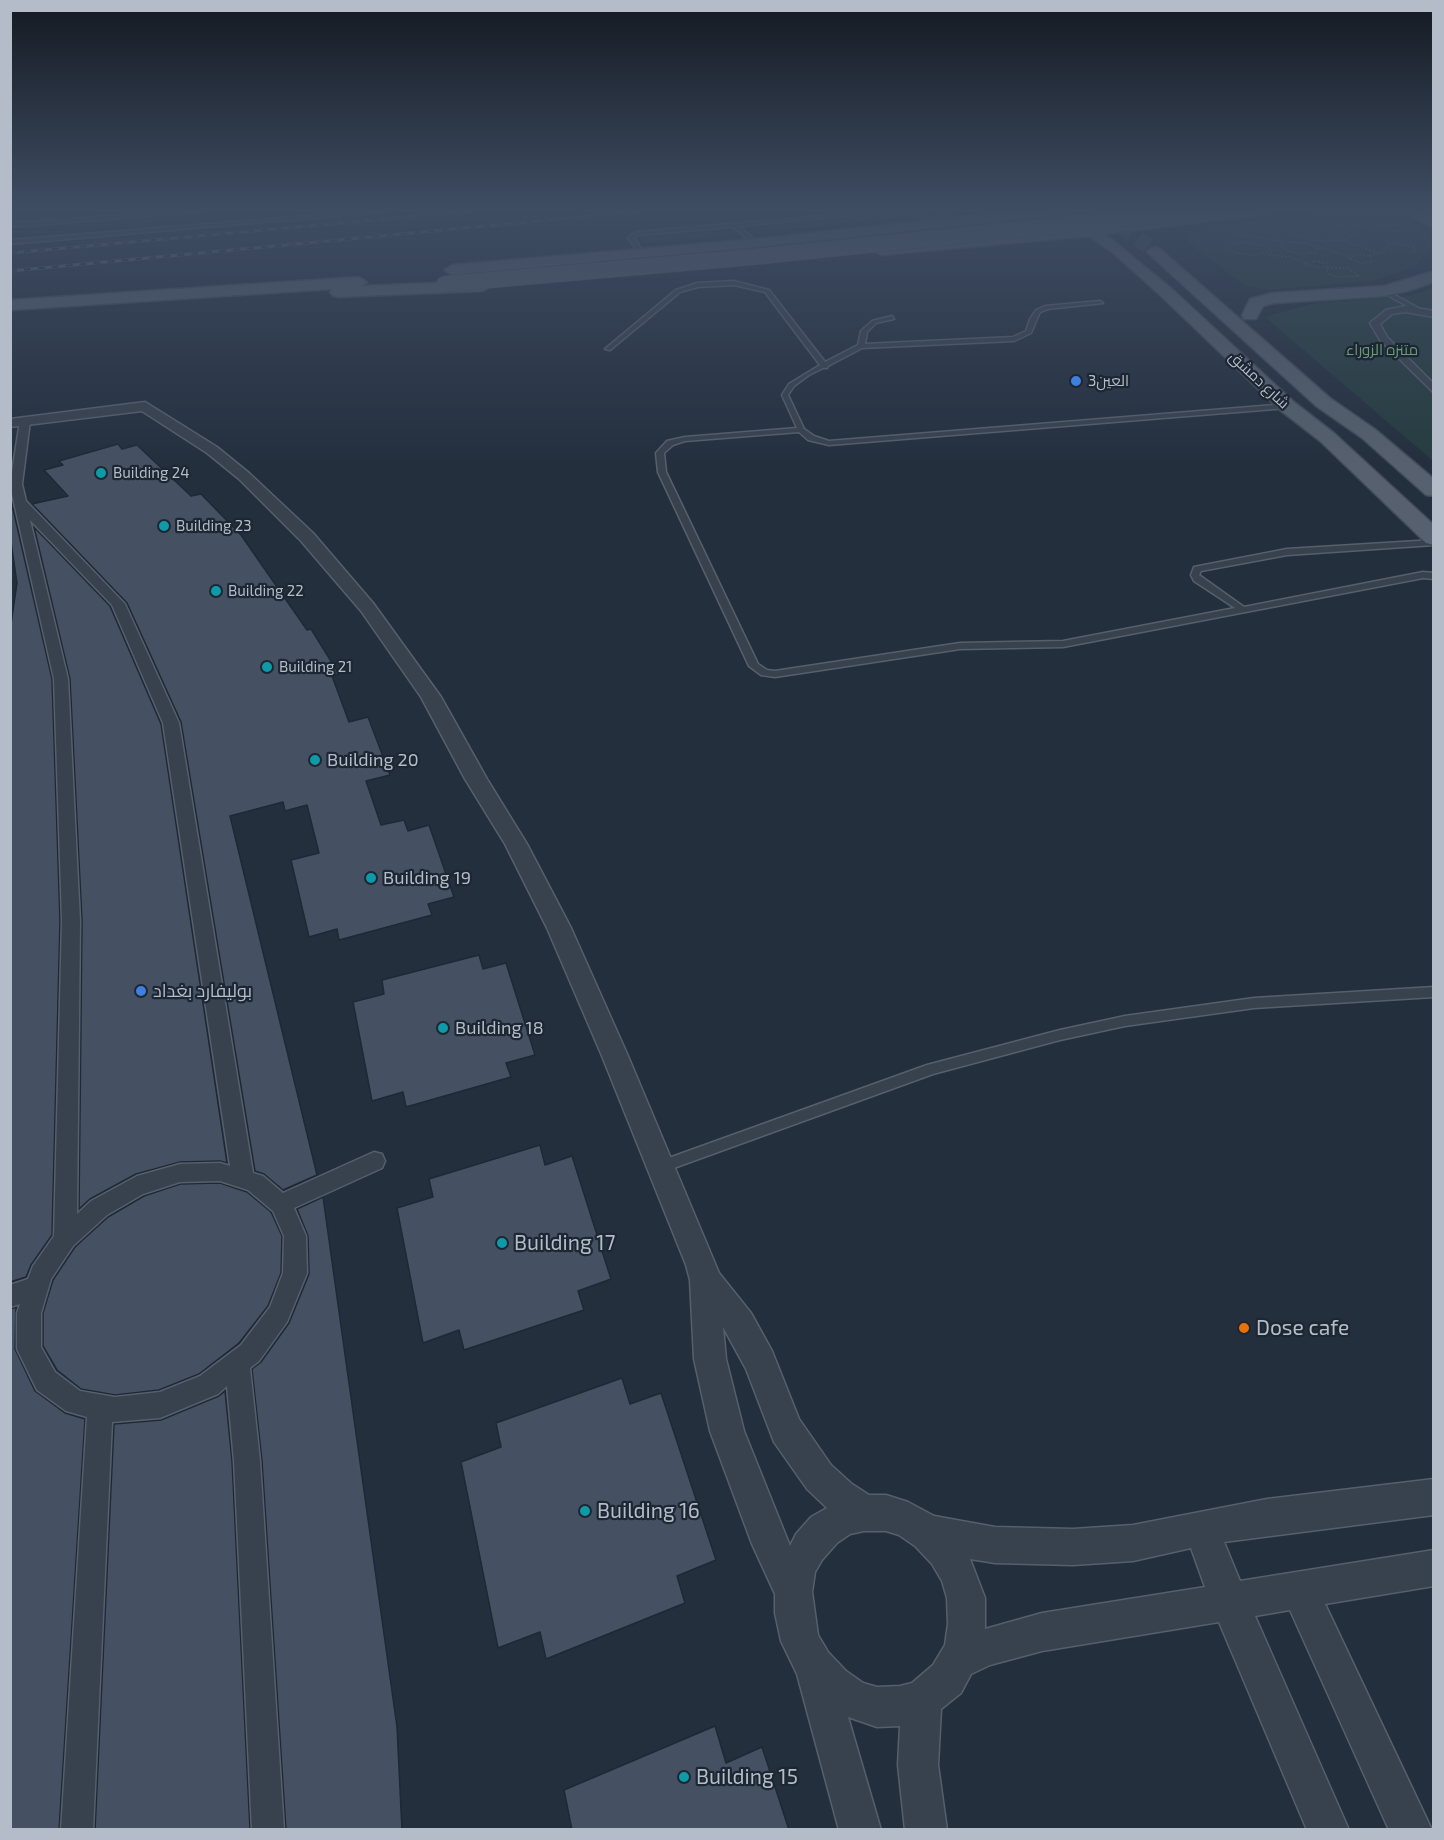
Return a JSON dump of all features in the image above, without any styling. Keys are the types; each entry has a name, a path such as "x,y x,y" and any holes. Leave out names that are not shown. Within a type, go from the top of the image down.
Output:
{"main road":[{"path":"10,305 187,296"},
{"path":"10,313 236,296"},
{"name":"شارع دمشق","path":"1180,296 1303,422 1327,437 1434,540"},
{"name":"شارع دمشق","path":"1186,296 1304,403 1327,437"},
{"name":"شارع دمشق","path":"1192,296 1323,402 1370,434 1434,490"},
{"name":"شارع دمشق","path":"1228,296 1345,399 1370,434"},
{"path":"1250,315 1256,303 1272,298 1306,296"}],"street":[{"path":"1434,314 1405,309 1389,312 1375,323 1383,338 1434,390"},
{"path":"65,1239 71,921 61,679 16,484 18,422 146,406 212,450 244,476 290,520 368,607 431,697 476,779 516,844 563,938 705,1280 740,1324 760,1362 786,1430 801,1454 819,1477 840,1496 864,1512"},
{"path":"21,503 118,604 171,723 243,1179"},
{"path":"281,1204 374,1161"},
{"path":"220,1172 255,1183 281,1204 295,1236 295,1273 279,1314 250,1353 209,1385 160,1405 115,1410 75,1402 46,1381 30,1349 29,1313 41,1274 65,1239 99,1208 137,1186 180,1173 220,1172"},
{"path":"705,1280 710,1359 727,1431 770,1544 793,1592"},
{"path":"10,1296 37,1287"},
{"path":"237,1362 247,1461 268,1830"},
{"path":"77,1830 100,1407"},
{"path":"928,1533 995,1545 1073,1547 1133,1543 1267,1517 1434,1497"},
{"path":"864,1512 886,1513 908,1520 928,1533 958,1573 966,1598 967,1624 963,1650 947,1679 923,1699 900,1706 876,1707 853,1699 831,1685 814,1666 800,1641 794,1613 793,1592 798,1568 809,1546 824,1530 843,1518 864,1512"},
{"path":"1201,1528 1229,1600 1328,1830"},
{"path":"956,1661 1014,1638 1299,1588 1434,1568"},
{"path":"1299,1588 1411,1830"},
{"path":"814,1666 860,1830"},
{"path":"923,1699 918,1765 926,1830"}],"lane":[{"path":"608,350 672,296"},
{"path":"770,296 825,367"},
{"path":"1393,296 1418,310"},
{"path":"1100,303 1047,307 1038,311 1029,332 1014,339 861,346 825,367 807,374 791,385 785,395 801,430 811,438 830,443 1287,406"},
{"path":"861,346 864,331 874,322 892,318"},
{"path":"801,430 685,439 664,446 660,453 660,464 667,483 754,666 764,673 775,674 960,646 1063,644 1423,574 1434,576"},
{"path":"1243,610 1197,579 1195,574 1197,569 1287,552 1434,540"},
{"path":"660,1167 932,1069 1060,1035 1125,1021 1254,1003 1434,992"}],"green space":[{"name":"متنزه الزوراء","path":"1433,296 1433,461 1265,317 1311,304"}],"building":[{"path":"118,444 122,449 137,445 191,496 201,494 241,535 307,630 311,629 339,674 332,676 349,722 368,717 390,775 366,781 381,825 404,820 408,831 429,825 454,897 428,904 432,915 339,940 337,929 309,937 291,860 319,853 307,805 285,811 283,802 230,816 317,1175 283,1190 264,1174 255,1171 181,722 127,603 32,504 68,496 44,470 63,465 59,461"},
{"path":"10,509 13,509 52,679 60,921 52,1235 31,1265 26,1277 10,1282 10,631 17,583 10,535"},
{"path":"34,527 110,606 161,724 227,1163 220,1161 180,1162 136,1174 90,1199 79,1209 82,921 70,679"},
{"name":"Building 18","path":"479,955 483,969 506,963 535,1055 506,1063 511,1077 406,1107 403,1092 372,1101 353,1002 384,994 382,980"},
{"name":"Building 17","path":"540,1145 545,1165 572,1156 611,1279 578,1291 584,1310 464,1350 459,1330 423,1343 397,1208 433,1197 429,1179"},
{"path":"220,1183 247,1192 271,1212 282,1236 281,1273 268,1306 239,1343 199,1374 159,1390 115,1395 81,1389 57,1370 43,1346 43,1313 53,1280 75,1247 108,1217 144,1196 180,1184"},
{"path":"323,1197 397,1727 402,1830 286,1830 262,1461 252,1369 261,1362 289,1323 309,1274 308,1236 297,1209"},
{"path":"16,1307 15,1349 35,1391 65,1413 85,1419 59,1830 10,1830 10,1309"},
{"name":"Building 16","path":"622,1378 630,1404 661,1393 716,1560 677,1576 685,1603 546,1659 540,1632 498,1648 461,1462 501,1447 496,1423"},
{"path":"225,1391 232,1461 250,1830 95,1830 114,1424 161,1420 219,1396"},
{"name":"Building 15","path":"715,1726 726,1763 762,1747 789,1830 572,1830 564,1790"}],"place":[{"name":"العين3","path":"1076,381"},
{"name":"Building 24","path":"101,473"},
{"name":"Building 23","path":"164,526"},
{"name":"Building 22","path":"216,591"},
{"name":"Building 21","path":"267,667"},
{"name":"Building 20","path":"315,760"},
{"name":"Building 19","path":"371,878"},
{"name":"بوليفارد بغداد","path":"141,991"},
{"name":"Building 18","path":"443,1028"},
{"name":"Building 17","path":"502,1243"},
{"name":"Dose cafe","path":"1244,1328"},
{"name":"Building 16","path":"585,1511"},
{"name":"Building 15","path":"684,1777"}]}
